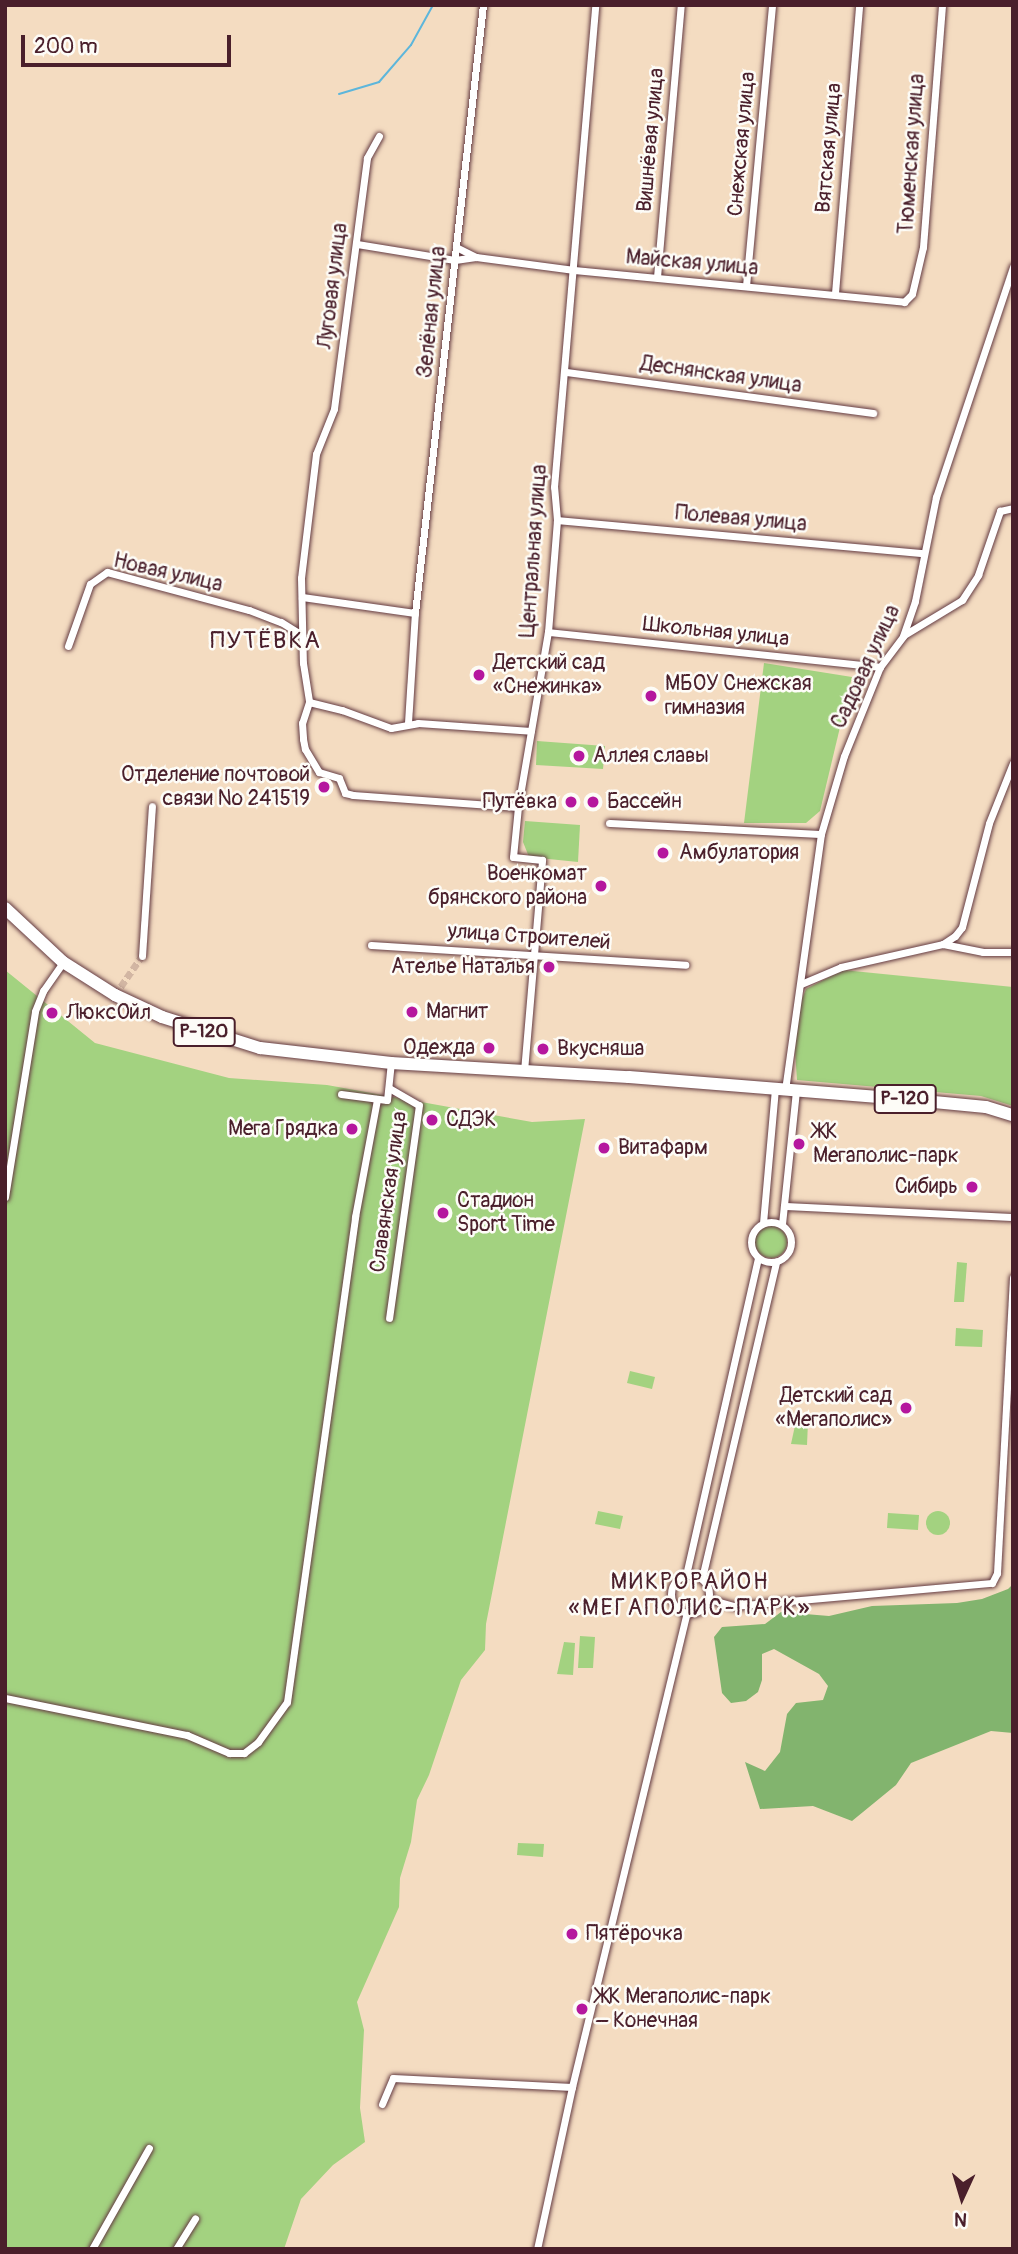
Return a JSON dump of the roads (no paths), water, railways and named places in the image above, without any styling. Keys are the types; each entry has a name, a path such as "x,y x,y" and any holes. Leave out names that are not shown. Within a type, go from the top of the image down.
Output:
{"main road":[{"name":"Р-120","path":"5,908 63,962 130,1003 201,1031 260,1048 391,1063 959,1104 1013,1115"}],"street":[{"name":"Зелёная улица","path":"408,723 415,613 483,5"},
{"name":"Центральная улица","path":"524,1071 542,860 513,857 517,807 548,632 557,520 555,487 595,5"},
{"name":"Вишнёвая улица","path":"657,277 681,5"},
{"name":"Снежская улица","path":"746,286 772,5"},
{"name":"Вятская улица","path":"835,293 859,5"},
{"name":"Тюменская улица","path":"904,302 912,294 923,247 942,5"},
{"name":"Луговая улица","path":"379,136 367,158 334,409 319,440 300,578 302,635 309,702 302,723 303,739 319,772 339,778 345,793 517,807"},
{"path":"357,244 455,260 476,257"},
{"path":"456,247 476,257"},
{"name":"Майская улица","path":"476,257 574,270 835,293 904,302"},
{"name":"Садовая улица","path":"785,1090 821,834 844,756 880,667 903,636 915,601 923,553 956,430 1013,267"},
{"name":"Деснянская улица","path":"566,372 873,413"},
{"path":"903,636 962,600 978,575 1000,512 1013,508"},
{"name":"Полевая улица","path":"557,520 923,553"},
{"name":"Новая улица","path":"68,646 90,584 107,572 281,622 302,635"},
{"path":"302,597 415,613"},
{"path":"281,622 298,618 302,611"},
{"name":"Школьная улица","path":"548,632 880,667"},
{"path":"309,702 342,710 391,728 408,723 531,732"},
{"path":"943,944 962,927 989,824 1013,763"},
{"path":"142,956 152,806"},
{"path":"609,823 821,834"},
{"path":"801,984 841,967 943,944 983,952 1013,953"},
{"name":"улица Строителей","path":"371,945 685,965"},
{"path":"5,1197 35,1011 43,990 63,962"},
{"path":"341,1094 387,1100 391,1063"},
{"name":"Славянская улица","path":"389,1088 419,1104 389,1318"},
{"path":"782,1224 785,1090"},
{"path":"686,1575 758,1258 751,1239 763,1223 785,1090"},
{"path":"5,1698 187,1735 229,1754 244,1754 258,1742 287,1702 355,1217 377,1099"},
{"path":"784,1206 1013,1217"},
{"path":"758,1258 776,1262 783,1259 792,1245 788,1230 782,1224 763,1223"},
{"path":"702,1578 776,1262"},
{"path":"709,1599 733,1606 992,1583 997,1573 1013,1277"},
{"path":"686,1575 702,1578 709,1588 709,1599 701,1610 687,1613 674,1604 671,1593 677,1579 686,1575"},
{"path":"537,2249 572,2087 687,1613"},
{"path":"382,2104 393,2078 572,2087"},
{"path":"92,2249 149,2148"},
{"path":"176,2249 195,2219"}],"waterway":[{"path":"339,94 379,82 411,45 433,5"}],"tunnel":[{"path":"115,995 142,956"}],"place":[{"name":"Детский сад «Снежинка»","path":"479,675"},
{"name":"МБОУ Снежская гимназия","path":"651,696"},
{"name":"Аллея славы","path":"579,756"},
{"name":"Отделение почтовой связи № 241519","path":"324,787"},
{"name":"Путёвка","path":"571,802"},
{"name":"Бассейн","path":"593,802"},
{"name":"Амбулатория","path":"663,853"},
{"name":"Военкомат брянского района","path":"601,886"},
{"name":"Ателье Наталья","path":"549,967"},
{"name":"Магнит","path":"412,1012"},
{"name":"ЛюксОйл","path":"52,1013"},
{"name":"Одежда","path":"489,1048"},
{"name":"Вкусняша","path":"543,1049"},
{"name":"СДЭК","path":"432,1120"},
{"name":"Мега Грядка","path":"352,1129"},
{"name":"ЖК Мегаполис-парк","path":"799,1144"},
{"name":"Витафарм","path":"604,1148"},
{"name":"Сибирь","path":"972,1187"},
{"name":"Стадион Sport Time","path":"443,1213"},
{"name":"Детский сад «Мегаполис»","path":"906,1408"},
{"name":"Пятёрочка","path":"572,1934"},
{"name":"ЖК Мегаполис-парк – Конечная","path":"582,2009"}],"district":[{"name":"ПУТЁВКА","path":"266,641"},
{"name":"МИКРОРАЙОН «МЕГАПОЛИС-ПАРК»","path":"690,1595"}]}
